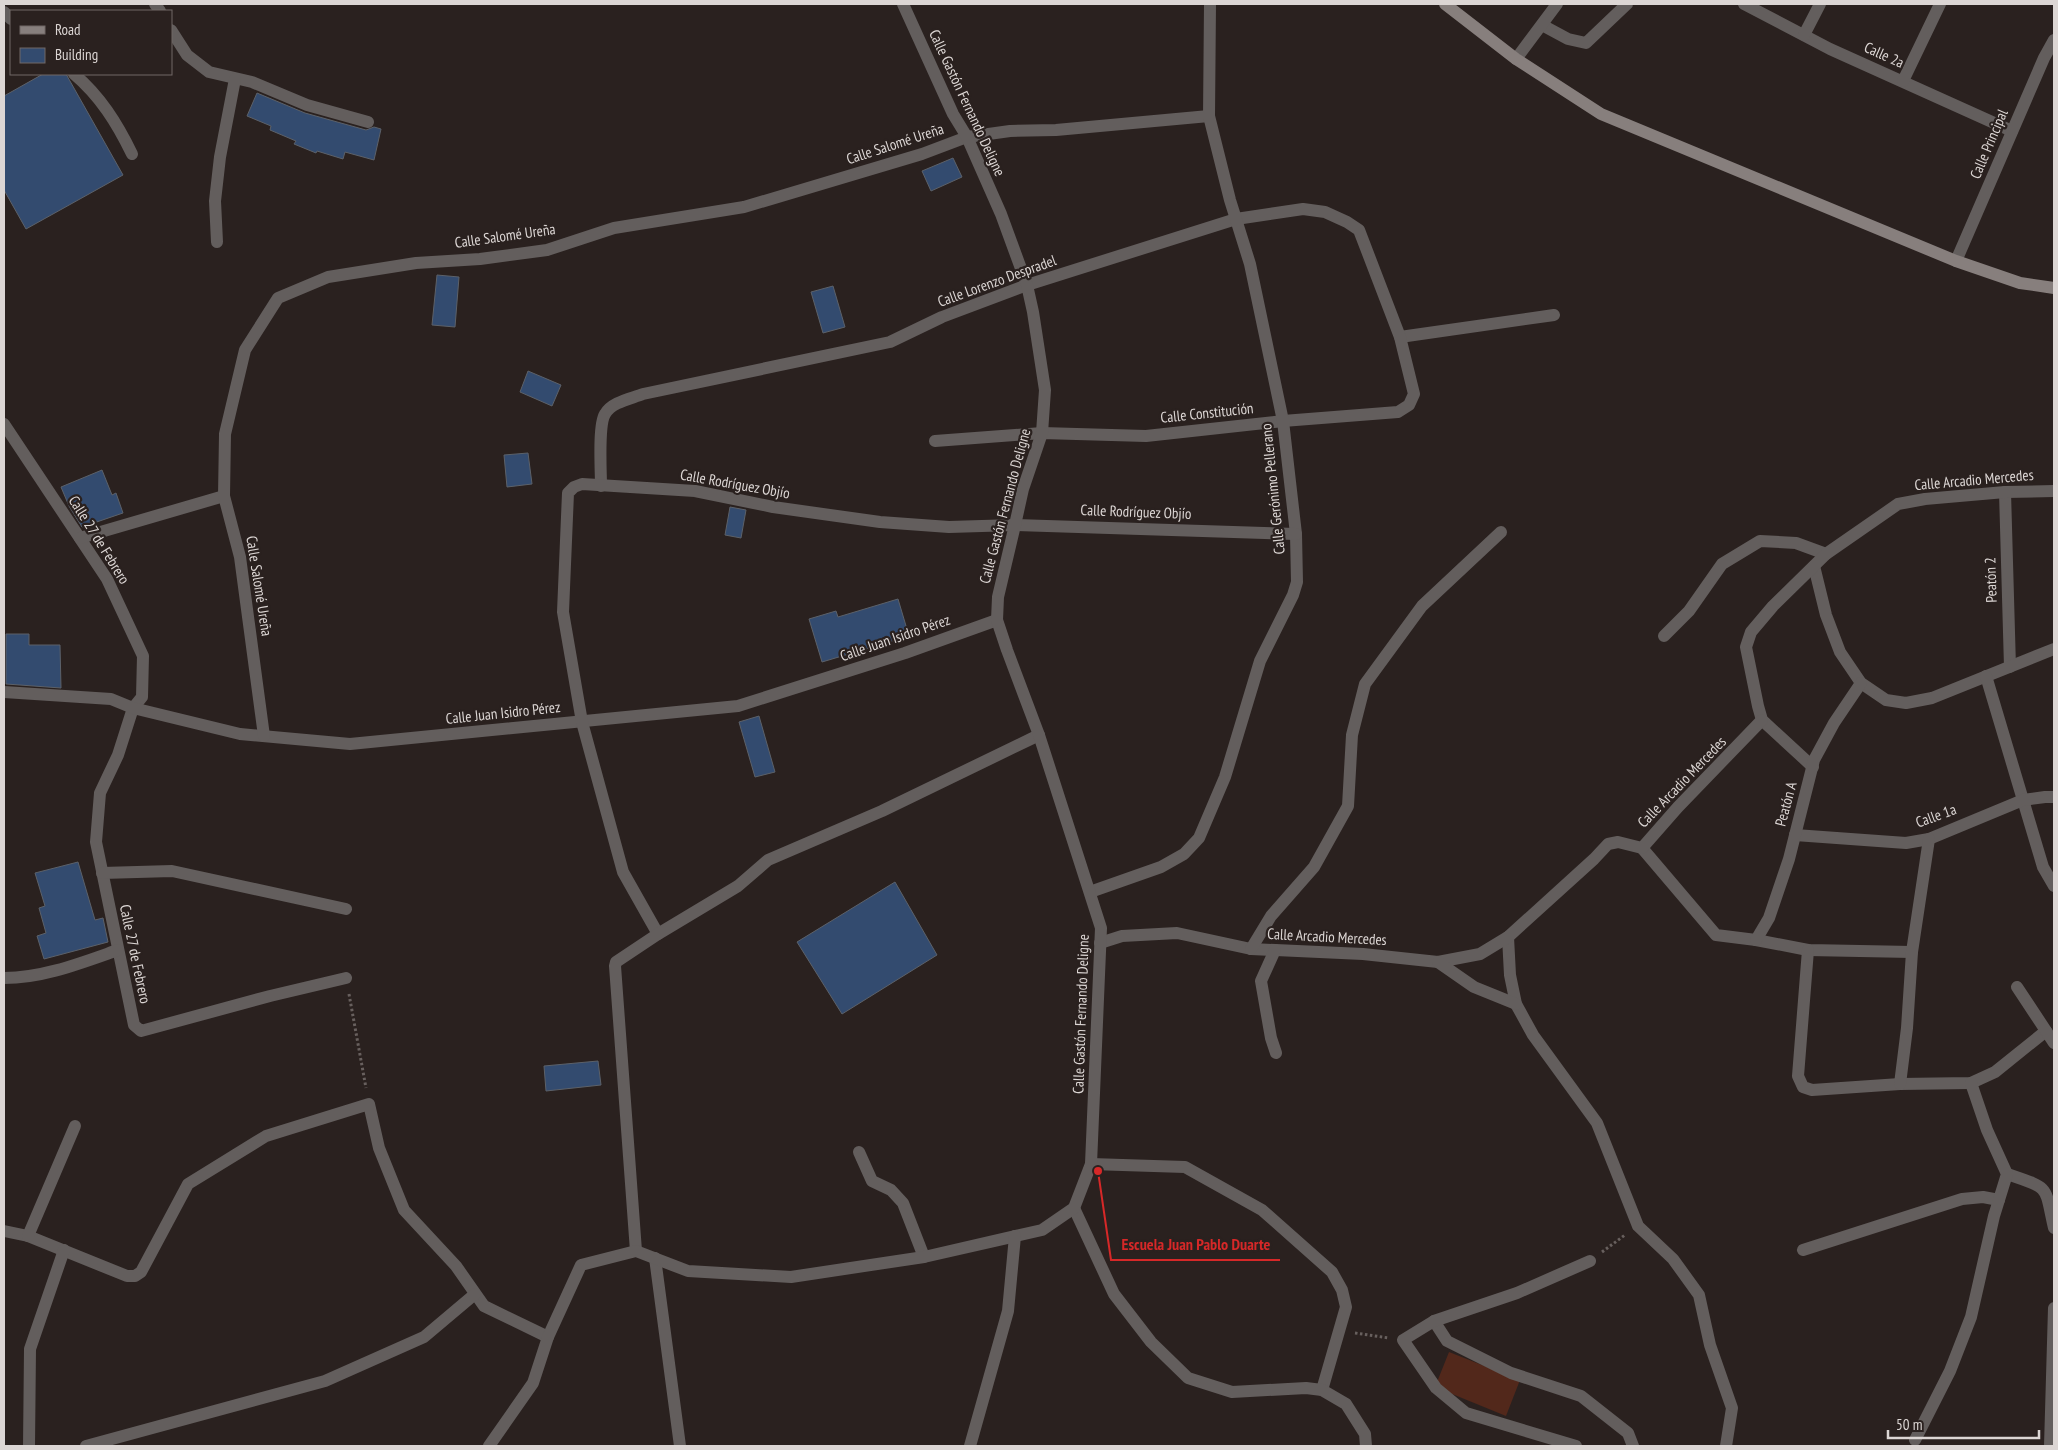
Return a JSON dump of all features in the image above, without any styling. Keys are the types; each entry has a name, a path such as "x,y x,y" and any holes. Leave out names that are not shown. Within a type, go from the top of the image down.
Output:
{"main road":[{"path":"1445,4 1516,59 1601,114 1956,261 2020,283 2054,288"}],"street":[{"name":"Calle Gastón Fernando Deligne","path":"903,4 953,114 968,137 1027,285 1045,390 1042,433 1023,489 998,598 997,620 1006,650 1039,735 1101,928 1091,1164 1074,1208"},
{"name":"Calle Gerónimo Pellerano","path":"1090,892 1161,866 1184,854 1199,838 1225,777 1260,661 1293,595 1297,582 1296,534 1283,421 1250,264 1236,219 1210,116 1210,4"},
{"path":"1516,59 1557,4"},
{"path":"1542,25 1568,39 1586,43 1627,4"},
{"name":"Calle 2a","path":"1744,4 1804,35 2012,131"},
{"path":"1804,35 1820,4"},
{"path":"1903,81 1940,4"},
{"path":"172,32 187,55 209,72 252,82 307,105 368,122"},
{"name":"Calle Principal","path":"1956,261 2012,131 2049,60 2054,40"},
{"path":"75,75 93,90 123,135 132,154"},
{"path":"217,242 215,201 220,157 235,79"},
{"name":"Calle Salomé Ureña","path":"264,736 240,557 224,496 225,434 245,350 278,298 328,277 416,263 480,259 547,250 614,228 744,207 922,154 968,137 1010,131 1056,130 1210,116"},
{"name":"Calle Lorenzo Despradel","path":"602,486 602,428 605,414 618,403 652,392 890,342 942,317 1027,285 1236,219 1303,209 1325,212 1359,230 1400,337"},
{"path":"1400,337 1554,315"},
{"name":"Calle Constitución","path":"935,441 1042,433 1146,436 1283,421 1398,412 1410,405 1414,394 1400,337"},
{"name":"Calle 27 de Febrero","path":"4,424 107,579 143,656 142,697 134,708 118,755 100,793 96,842 136,1029 141,1031 270,996 346,978"},
{"name":"Calle Rodríguez Objío","path":"658,934 623,872 582,722 563,612 568,493 574,487 582,484 695,490 773,507 880,522 949,527 1015,525 1296,534"},
{"name":"Calle Arcadio Mercedes","path":"1100,943 1122,936 1177,933 1251,949 1363,954 1438,962 1480,954 1508,938 1608,844 1618,842 1642,848 1678,807 1726,760 1762,720 1746,646 1751,632 1826,554 1898,504 1925,499 2005,492 2054,491"},
{"name":"Peatón 2","path":"2005,492 2010,667"},
{"path":"80,538 224,496"},
{"path":"1251,949 1271,916 1314,867 1348,806 1352,735 1365,684 1422,606 1501,532"},
{"path":"1664,636 1689,611 1722,564 1760,541 1796,543 1826,554"},
{"path":"1814,566 1826,615 1840,652 1861,683 1886,700 1906,703 1932,698 2054,649"},
{"name":"Calle Juan Isidro Pérez","path":"4,692 111,699 134,708 240,734 350,744 738,706 905,654 997,620"},
{"path":"1986,676 2043,867 2054,886"},
{"name":"Peatón A","path":"1756,940 1769,918 1795,835 1814,760 1834,723 1861,683"},
{"path":"1762,720 1813,767"},
{"path":"636,1251 615,966 619,958 738,886 768,860 882,811 1039,735"},
{"name":"Calle 1a","path":"1795,835 1906,843 1929,839 2023,800 2045,796 2054,797"},
{"path":"1900,1084 1907,1028 1912,952 1929,839"},
{"path":"1642,848 1716,935 1756,940 1808,950 1836,949 1912,952"},
{"path":"102,873 172,871 346,909"},
{"path":"1508,938 1510,975 1516,1004 1533,1035 1597,1123 1638,1226 1673,1259 1699,1295 1710,1345 1732,1408 1726,1446"},
{"path":"4,978 16,978 60,970 118,950"},
{"path":"1275,950 1261,980 1270,1038 1276,1053"},
{"path":"1808,950 1798,1076 1803,1087 1812,1090 1900,1084 1971,1083 1995,1072 2046,1031"},
{"path":"1438,962 1474,987 1516,1004"},
{"path":"2017,987 2054,1043"},
{"path":"1915,1440 1950,1371 1971,1317 2007,1174 1987,1130 1971,1083"},
{"path":"4,1231 28,1236 127,1276 135,1276 141,1272 188,1184 266,1136 369,1104 379,1148 404,1210 456,1266 484,1306 548,1337"},
{"path":"28,1236 75,1126"},
{"path":"859,1152 872,1181 891,1190 903,1203 924,1257"},
{"path":"1091,1164 1185,1167 1262,1210 1332,1272 1342,1290 1346,1307 1322,1390"},
{"path":"2007,1174 2044,1189 2048,1197 2054,1228"},
{"path":"1803,1250 1962,1199 1983,1197 1999,1200"},
{"path":"489,1446 533,1383 548,1337 581,1265 636,1251 688,1271 791,1277 924,1257 1042,1230 1074,1208 1114,1294 1150,1342 1188,1378 1232,1392 1306,1388 1322,1390 1346,1404 1365,1434 1366,1446"},
{"path":"970,1446 1008,1311 1015,1236"},
{"path":"29,1446 30,1349 64,1250"},
{"path":"655,1258 680,1446"},
{"path":"1576,1446 1466,1413 1436,1388 1403,1340 1434,1322 1517,1293 1590,1261"},
{"path":"86,1446 325,1382 424,1337 475,1294"},
{"path":"2050,1446 2054,1308"},
{"path":"1434,1322 1447,1342 1511,1373 1581,1396 1628,1433 1633,1446"}],"path":[{"path":"346,978 369,1104"},
{"path":"1590,1261 1638,1226"},
{"path":"1340,1331 1403,1340"}],"shaded area":[{"path":"1449,1352 1520,1380 1506,1416 1435,1387"}],"building":[{"path":"41,75 67,75 123,175 26,229 4,190 4,96"},
{"path":"257,93 305,113 366,130 374,127 381,129 374,160 345,152 343,159 317,151 316,153 294,144 296,141 270,130 271,126 247,116"},
{"path":"953,158 962,177 931,191 922,171"},
{"path":"437,275 459,277 455,327 432,325"},
{"path":"833,286 845,327 823,333 811,292"},
{"path":"528,371 561,385 552,406 520,392"},
{"path":"528,453 532,484 507,487 504,455"},
{"path":"102,470 112,495 116,493 123,513 82,527 69,506 61,487"},
{"path":"730,507 746,510 741,538 725,535"},
{"path":"898,599 909,636 822,662 809,619 836,611 838,617"},
{"path":"6,634 29,634 29,645 60,645 61,688 6,684"},
{"path":"759,716 775,772 755,777 739,722"},
{"path":"78,862 95,920 103,918 108,942 44,959 37,936 46,933 39,908 45,906 35,873"},
{"path":"895,882 937,955 842,1014 797,942"},
{"path":"598,1061 601,1085 546,1091 544,1066"}],"place":[{"name":"Escuela Juan Pablo Duarte","path":"1098,1171"}]}
